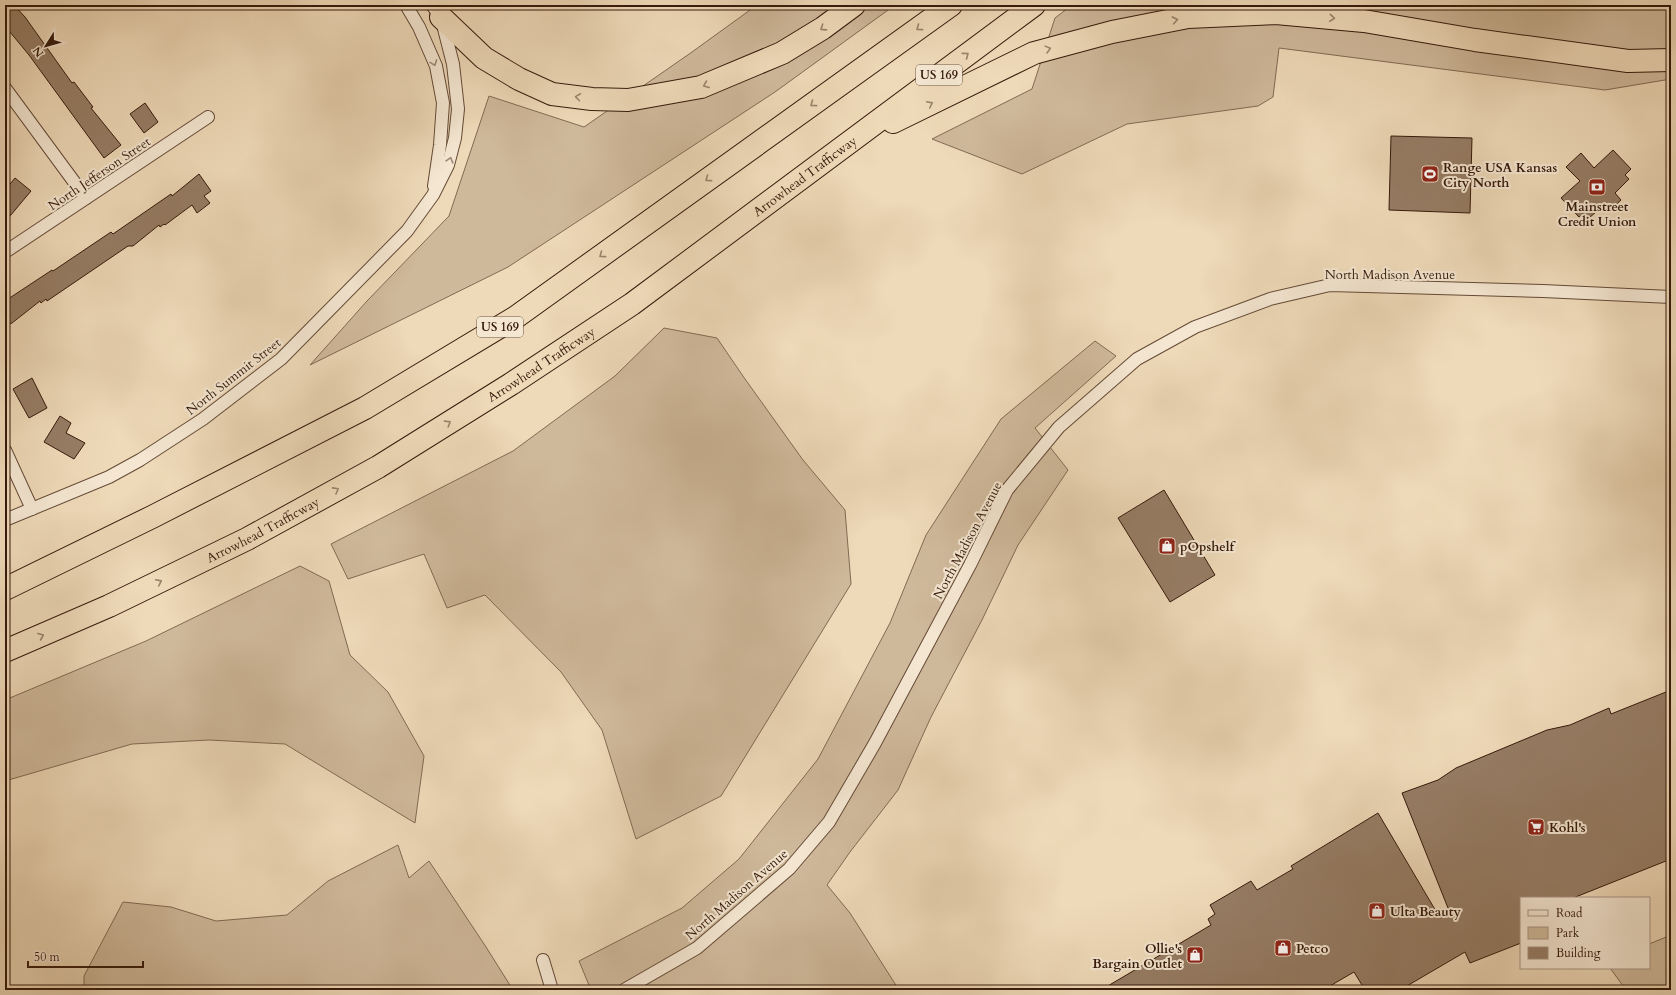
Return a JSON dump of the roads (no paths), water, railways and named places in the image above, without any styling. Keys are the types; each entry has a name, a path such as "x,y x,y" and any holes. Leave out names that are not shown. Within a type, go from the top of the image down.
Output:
{"highway":[{"path":"437,11 484,58 526,82 552,94 592,99 628,100 701,87 782,53 823,28 854,5"},
{"name":"US 169","path":"5,589 154,516 365,408 516,317 951,5"},
{"name":"Arrowhead Trafficway","path":"5,651 109,606 247,539 378,467 511,384 632,304 1034,5"},
{"path":"845,145 1034,53 1112,32 1188,17 1276,13 1364,21 1475,40 1628,61 1671,60"}],"street":[{"name":"North Summit Street","path":"406,5 420,26 436,66 443,103 440,145 433,195"},
{"name":"North Summit Street","path":"5,520 109,477 140,460 203,419 281,359 407,231 433,195 448,165 455,138 458,109 453,64 437,11"},
{"path":"5,88 86,198"},
{"name":"North Jefferson Street","path":"5,252 208,117"},
{"name":"North Madison Avenue","path":"624,990 697,948 789,869 829,822 875,743 970,565 1007,490 1059,426 1137,359 1195,327 1270,299 1330,285 1536,291 1671,297"},
{"path":"5,450 32,509"},
{"path":"543,960 552,990"}],"place":[{"name":"Range USA Kansas City North","path":"1430,174"},
{"name":"Mainstreet Credit Union","path":"1597,187"},
{"name":"pOpshelf","path":"1167,546"},
{"name":"Kohl's","path":"1536,827"},
{"name":"Ulta Beauty","path":"1377,911"},
{"name":"Petco","path":"1283,948"},
{"name":"Ollie's Bargain Outlet","path":"1195,955"}]}
